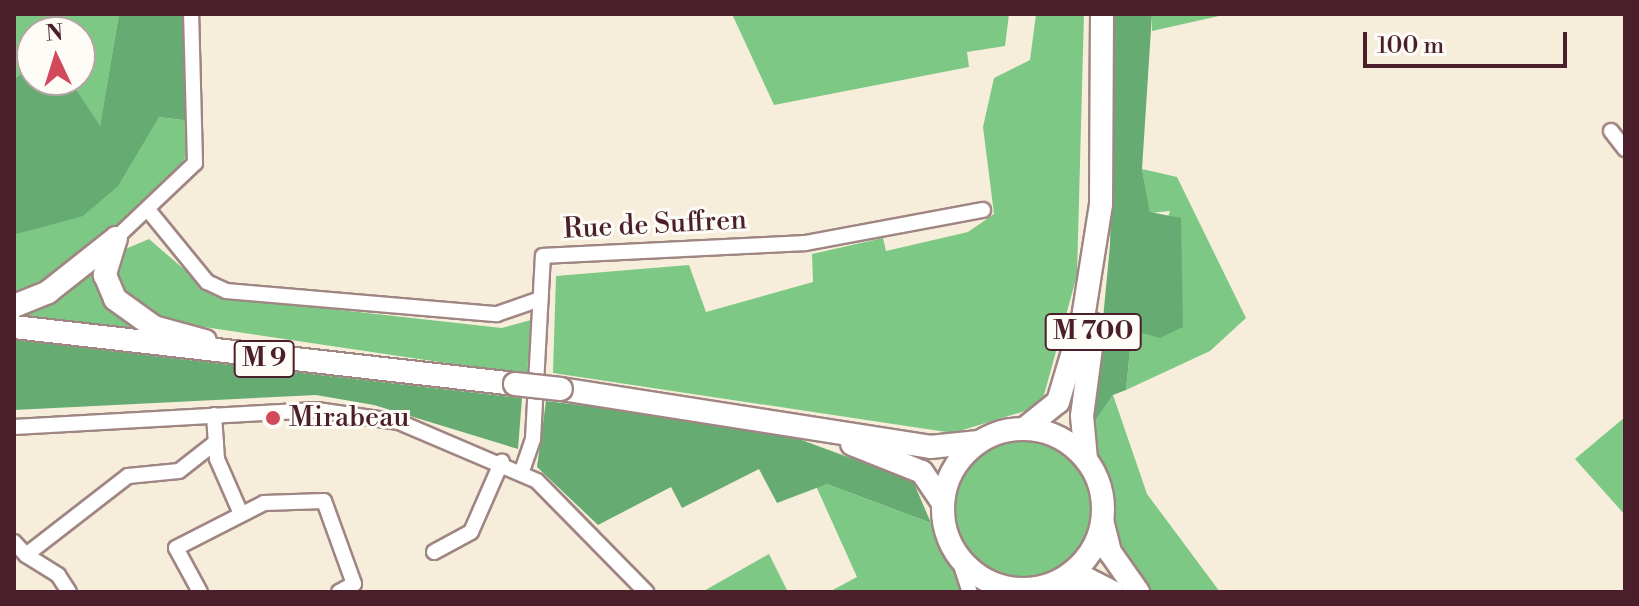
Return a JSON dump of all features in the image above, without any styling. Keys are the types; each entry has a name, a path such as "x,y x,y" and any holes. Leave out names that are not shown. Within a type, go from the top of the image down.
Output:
{"highway":[{"name":"M 700","path":"1086,459 1082,416 1101,204 1102,14"},
{"name":"M 700","path":"1024,429 1049,416 1062,393 1083,318 1101,204"},
{"path":"14,306 48,292 116,238"},
{"path":"116,238 106,284 144,322 337,367"},
{"name":"M 9","path":"14,327 337,367 561,389 767,417 940,448 981,441"},
{"name":"M 9","path":"767,417 902,462 929,479 943,503"},
{"path":"1112,592 1087,579 1058,581 1017,591 986,580 958,556 943,503 954,468 981,441 1024,429 1058,437 1086,459 1100,487 1110,552 1138,592"},
{"path":"1058,581 1087,558 1103,518"}],"street":[{"path":"116,238 188,174 198,151 191,14"},
{"path":"1611,131 1625,149"},
{"name":"Rue de Suffren","path":"522,471 533,439 543,256 824,241 983,210"},
{"path":"149,211 207,282 226,291 497,314 540,299"},
{"path":"14,427 214,415 352,413 502,461 522,471 584,521 646,592"},
{"path":"214,415 216,442 241,514"},
{"path":"26,555 128,476 179,471 216,442"},
{"path":"434,552 471,532 502,461"},
{"path":"181,592 198,588 176,548 271,502 324,501 354,584 339,592"},
{"path":"14,542 26,555 58,575 69,592"},
{"path":"958,556 970,592"}],"green space":[{"path":"14,14 119,14 100,127 80,96 96,96 96,16 16,16 14,79"},
{"path":"119,14 182,14 191,121 159,117 118,186 83,216 14,235 14,79 16,78 16,96 80,96 100,126"},
{"path":"732,14 1009,14 1005,46 967,52 969,67 774,105"},
{"path":"1036,14 1084,14 1077,275 1041,406 953,433 553,373 556,276 689,265 706,312 813,282 812,254 883,238 886,251 968,232 994,214 983,127 994,78 1030,60"},
{"path":"1115,14 1152,14 1142,169 1150,212 1181,218 1183,327 1160,338 1132,330 1126,390 1113,395 1093,424 1110,245"},
{"path":"1152,14 1228,14 1152,31"},
{"path":"159,117 191,121 189,151 175,176 85,255 14,301 14,235 83,215"},
{"path":"1142,169 1177,177 1246,318 1210,351 1126,390 1132,330 1170,211 1150,213"},
{"path":"149,239 208,290 241,299 502,328 531,320 527,375 157,320 116,285 116,253"},
{"path":"97,264 150,335 23,317 22,314"},
{"path":"14,340 522,398 518,449 374,405 316,395 14,410"},
{"path":"1113,395 1147,494 1220,592 1151,592 1114,542 1093,424"},
{"path":"546,401 769,428 913,481 931,523 827,484 777,503 759,469 682,508 671,487 598,525 537,467"},
{"path":"1625,417 1625,515 1575,459"},
{"path":"1023,438 1050,443 1073,459 1089,482 1094,509 1089,536 1073,559 1050,575 1023,580 996,575 973,559 957,536 952,509 957,482 973,459 996,443"},
{"path":"827,484 931,523 964,592 829,592 857,577 816,486"},
{"path":"769,554 788,592 702,592"}],"place":[{"name":"Mirabeau","path":"273,418"}]}
